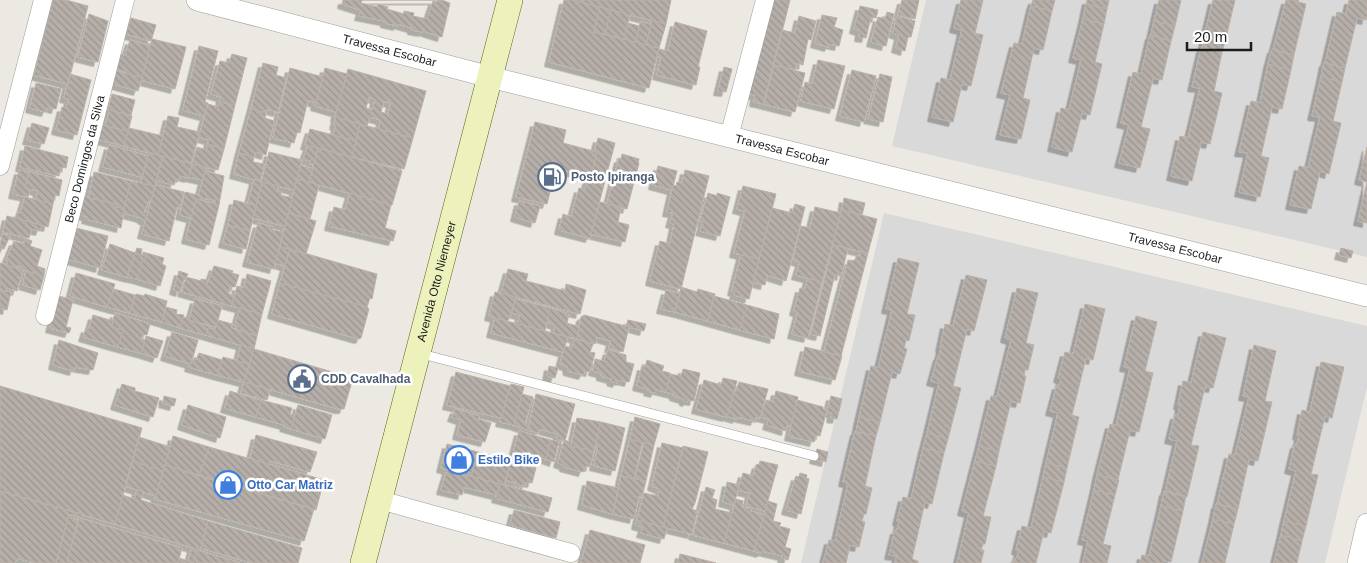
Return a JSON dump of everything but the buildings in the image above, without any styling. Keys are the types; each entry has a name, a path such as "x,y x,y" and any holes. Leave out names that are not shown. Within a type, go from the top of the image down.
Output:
{"main road":[{"name":"Avenida Otto Niemeyer","path":"364,563 510,0"}],"street":[{"path":"0,166 43,0"},
{"name":"Beco Domingos da Silva","path":"45,316 125,0"},
{"name":"Travessa Escobar","path":"197,0 490,77 1367,296"},
{"path":"729,137 765,0"},
{"path":"380,500 571,553"},
{"path":"1358,563 1367,524"}],"lane":[{"path":"418,353 814,456"}],"shaded area":[{"path":"926,0 1367,0 1367,257 892,146"},
{"path":"884,213 1367,326 1367,387 1325,563 801,563"}],"place":[{"name":"Posto Ipiranga","path":"552,177"},
{"name":"CDD Cavalhada","path":"302,379"},
{"name":"Estilo Bike","path":"459,460"},
{"name":"Otto Car Matriz","path":"228,485"}]}
